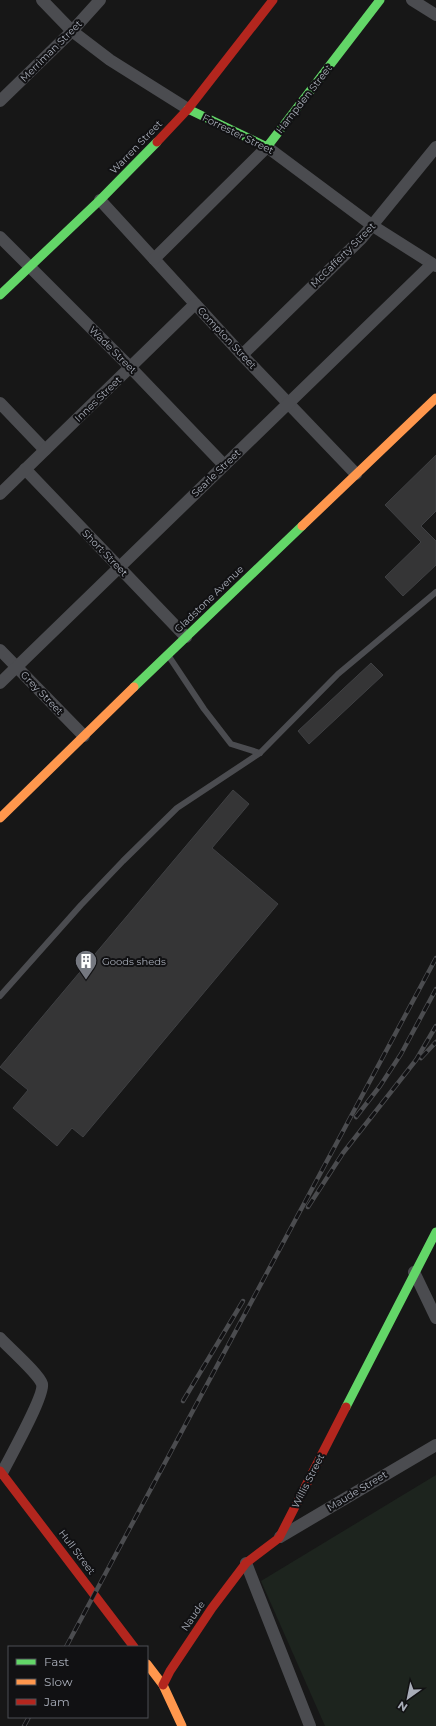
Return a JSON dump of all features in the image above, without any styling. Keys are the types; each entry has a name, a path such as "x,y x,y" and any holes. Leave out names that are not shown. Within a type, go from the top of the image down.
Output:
{"street":[{"name":"Forrester Street","path":"42,0 72,31 110,60 188,110 267,147 373,226 434,265"},
{"name":"Merriman Street","path":"0,101 72,31 100,0"},
{"name":"Warren Street","path":"0,295 100,200 188,110 273,0"},
{"name":"Hampden Street","path":"154,259 267,147 380,0"},
{"path":"412,0 436,15"},
{"name":"McCafferty Street","path":"242,355 373,226 436,147"},
{"name":"Compton Street","path":"100,200 242,355 356,474"},
{"name":"Wade Street","path":"0,237 130,367 224,465"},
{"name":"Searle Street","path":"0,683 288,403 434,265"},
{"name":"Innes Street","path":"0,494 195,304"},
{"name":"Gladstone Avenue","path":"0,818 186,637 436,398"},
{"path":"0,403 45,450"},
{"name":"Short Street","path":"25,470 186,637"},
{"name":"Grey Street","path":"0,650 84,736"},
{"name":"Willis Street","path":"246,1563 279,1538 414,1272 435,1235"},
{"path":"414,1272 436,1318"},
{"path":"0,1338 39,1379 42,1389 37,1402 1,1472"},
{"name":"Maude Street","path":"279,1538 436,1445"},
{"name":"Hull Street","path":"1,1472 133,1646"},
{"path":"246,1563 310,1726"},
{"name":"Naude","path":"163,1685 170,1671 212,1608 246,1563"},
{"path":"148,1665 163,1685 182,1726"}],"lane":[{"path":"0,996 81,905 177,808 260,753 338,674 436,592"},
{"path":"168,655 204,709 231,744 260,753"}],"shaded area":[{"path":"436,1475 436,1726 325,1726 261,1581"}],"building":[{"path":"436,455 436,511 421,526 436,541 436,565 403,596 385,577 421,542 385,505"},
{"path":"371,663 383,675 309,744 298,731"},
{"name":"Goods sheds","path":"233,790 249,804 212,848 278,904 83,1137 72,1128 57,1146 13,1108 28,1090 0,1067"}],"railway":[{"path":"67,1646 436,958"},
{"path":"356,1117 380,1086 401,1054 436,989"},
{"path":"308,1207 343,1153 416,1060 436,1026"},
{"path":"421,1058 436,1042"},
{"path":"183,1401 243,1301"},
{"path":"24,1726 28,1718"}],"traffic: fast":[{"path":"188,109 267,147 380,0"},
{"path":"0,295 100,200 157,142"},
{"path":"134,687 302,526"},
{"path":"346,1407 436,1232"}],"traffic: slow":[{"path":"302,526 436,398"},
{"path":"0,818 134,687"},
{"path":"148,1665 163,1685 182,1726"}],"traffic: jam":[{"path":"157,142 188,109 273,0"},
{"path":"163,1685 170,1671 212,1608 246,1563 279,1538 346,1407"},
{"path":"0,1471 133,1646"}],"place":[{"name":"Goods sheds","path":"86,980"}]}
